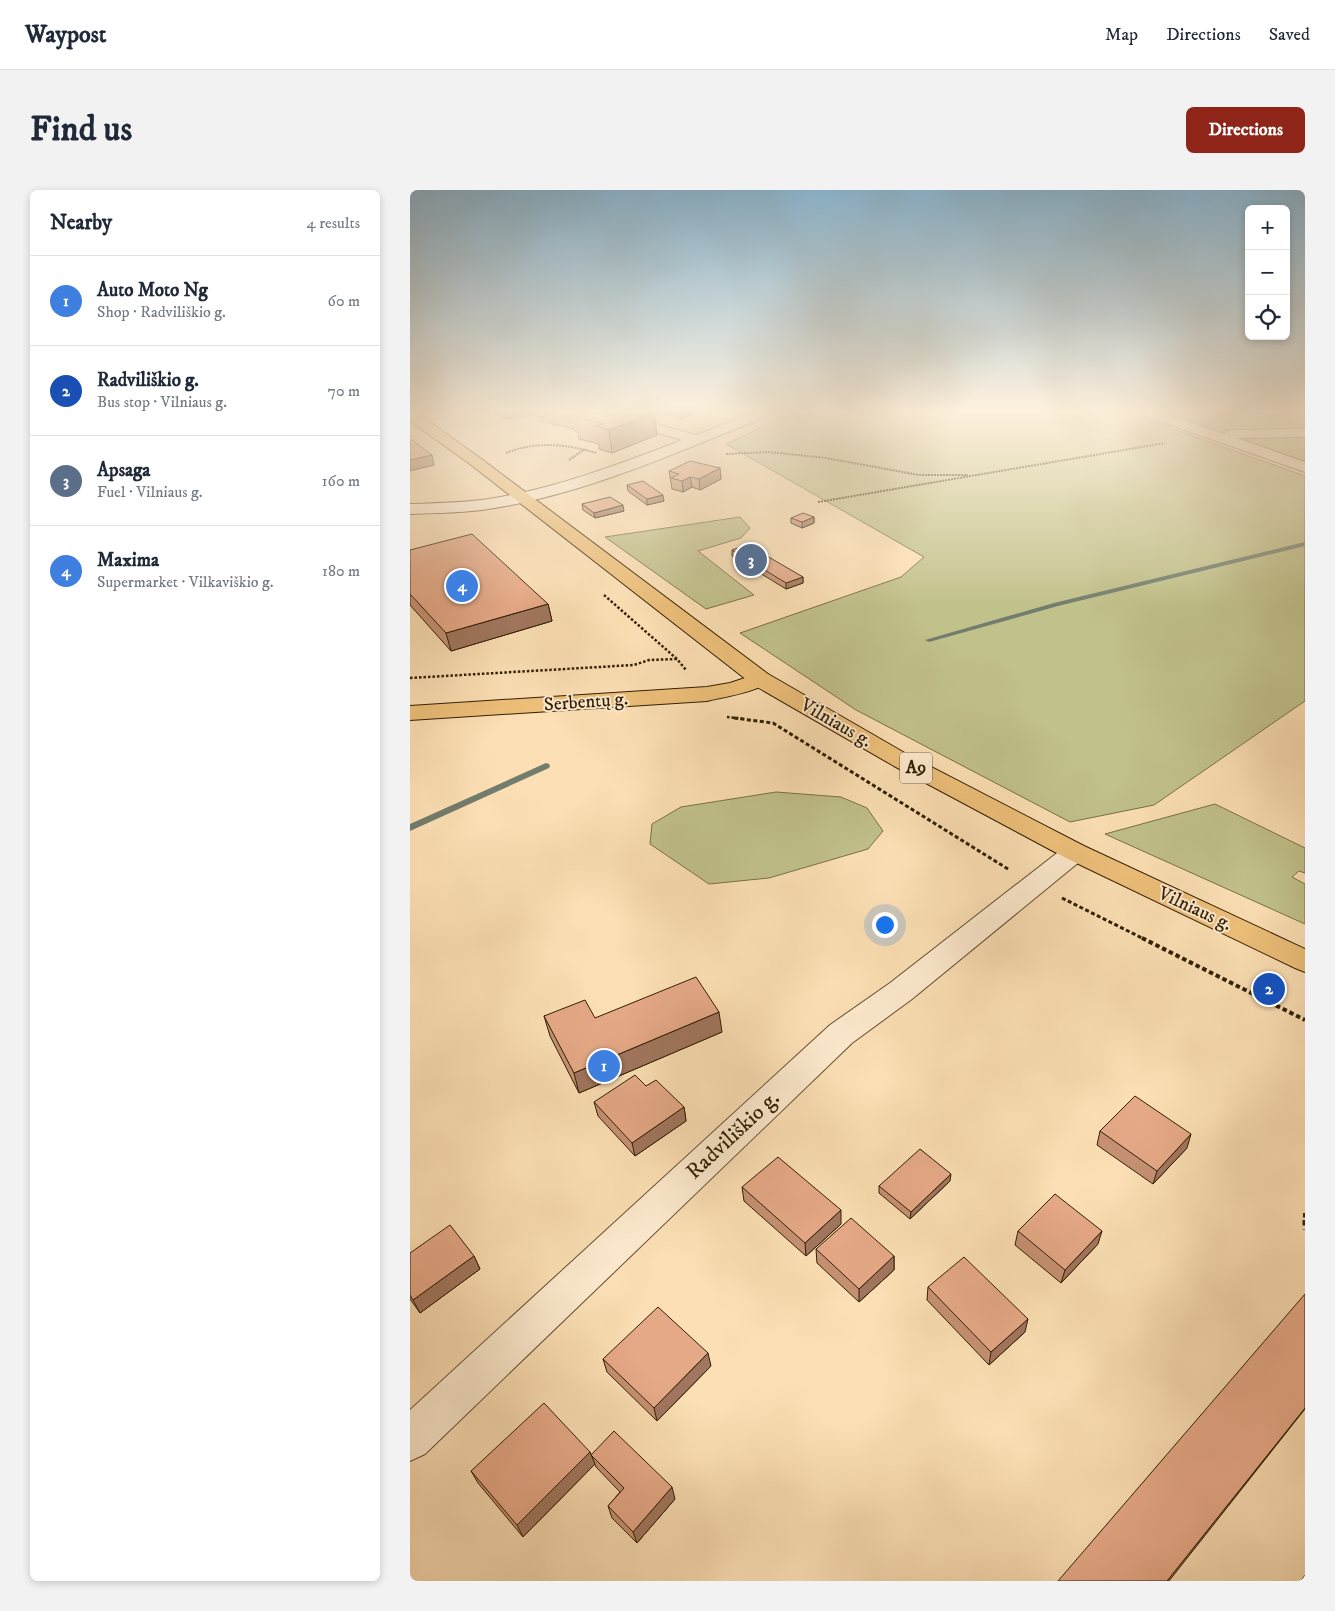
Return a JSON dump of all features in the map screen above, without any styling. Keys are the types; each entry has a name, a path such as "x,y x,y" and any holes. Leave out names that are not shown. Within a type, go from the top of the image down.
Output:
{"main road":[{"name":"Vilniaus g.","path":"496,478 760,679 902,761 1075,852 1305,961"},
{"name":"Serbentų g.","path":"410,714 707,694 736,688 760,679"}],"street":[{"path":"410,509 471,506 553,490 590,478"},
{"name":"Radviliškio g.","path":"410,1439 840,1034 879,1009 1032,884 1075,852"}],"path":[{"path":"818,502 960,478"},
{"path":"598,589 677,659 707,694"},
{"path":"410,678 634,665 649,660 677,659"},
{"path":"1305,1213 1305,1230"}],"green space":[{"path":"785,478 1305,478 1305,701 1154,805 1070,822 856,710 740,633 901,577 924,557"},
{"path":"740,517 750,528 741,538 698,551 754,595 706,609 605,537"},
{"path":"776,792 841,797 867,808 883,831 868,849 769,878 709,884 650,844 652,824 681,807"},
{"path":"1215,804 1305,848 1305,873 1299,871 1292,877 1305,884 1305,924 1105,834"}],"building":[{"path":"671,478 688,478 682,481"},
{"path":"643,481 663,495 647,499 627,485"},
{"path":"610,497 623,505 594,513 582,504"},
{"path":"803,513 814,517 802,522 791,518"},
{"path":"472,534 548,604 446,633 410,594 410,550"},
{"path":"748,545 803,577 786,583 732,550"},
{"path":"696,977 719,1012 574,1073 544,1016 585,1000 595,1018"},
{"path":"635,1075 646,1086 656,1080 684,1107 632,1143 594,1102"},
{"path":"1135,1096 1191,1134 1157,1171 1100,1131"},
{"path":"920,1149 951,1174 911,1212 879,1186"},
{"path":"778,1157 841,1210 805,1243 742,1187"},
{"path":"1055,1194 1102,1231 1065,1270 1018,1231"},
{"path":"851,1218 894,1256 859,1289 816,1249"},
{"path":"450,1225 474,1256 413,1300 410,1295 410,1253"},
{"path":"964,1257 1028,1319 991,1352 928,1287"},
{"path":"1305,1294 1305,1408 1167,1581 1058,1581"},
{"path":"658,1307 708,1353 654,1408 603,1359"},
{"path":"544,1403 590,1452 517,1525 471,1471"},
{"path":"614,1431 672,1487 633,1532 608,1506 624,1488 591,1455"}],"waterway":[{"path":"929,640 1056,604 1305,544"},
{"path":"410,828 546,766"}],"place":[{"name":"Apsaga","path":"751,560"},
{"name":"Maxima","path":"462,586"},
{"name":"Radviliškio g.","path":"1269,989"},
{"name":"Auto Moto Ng","path":"604,1066"}]}
